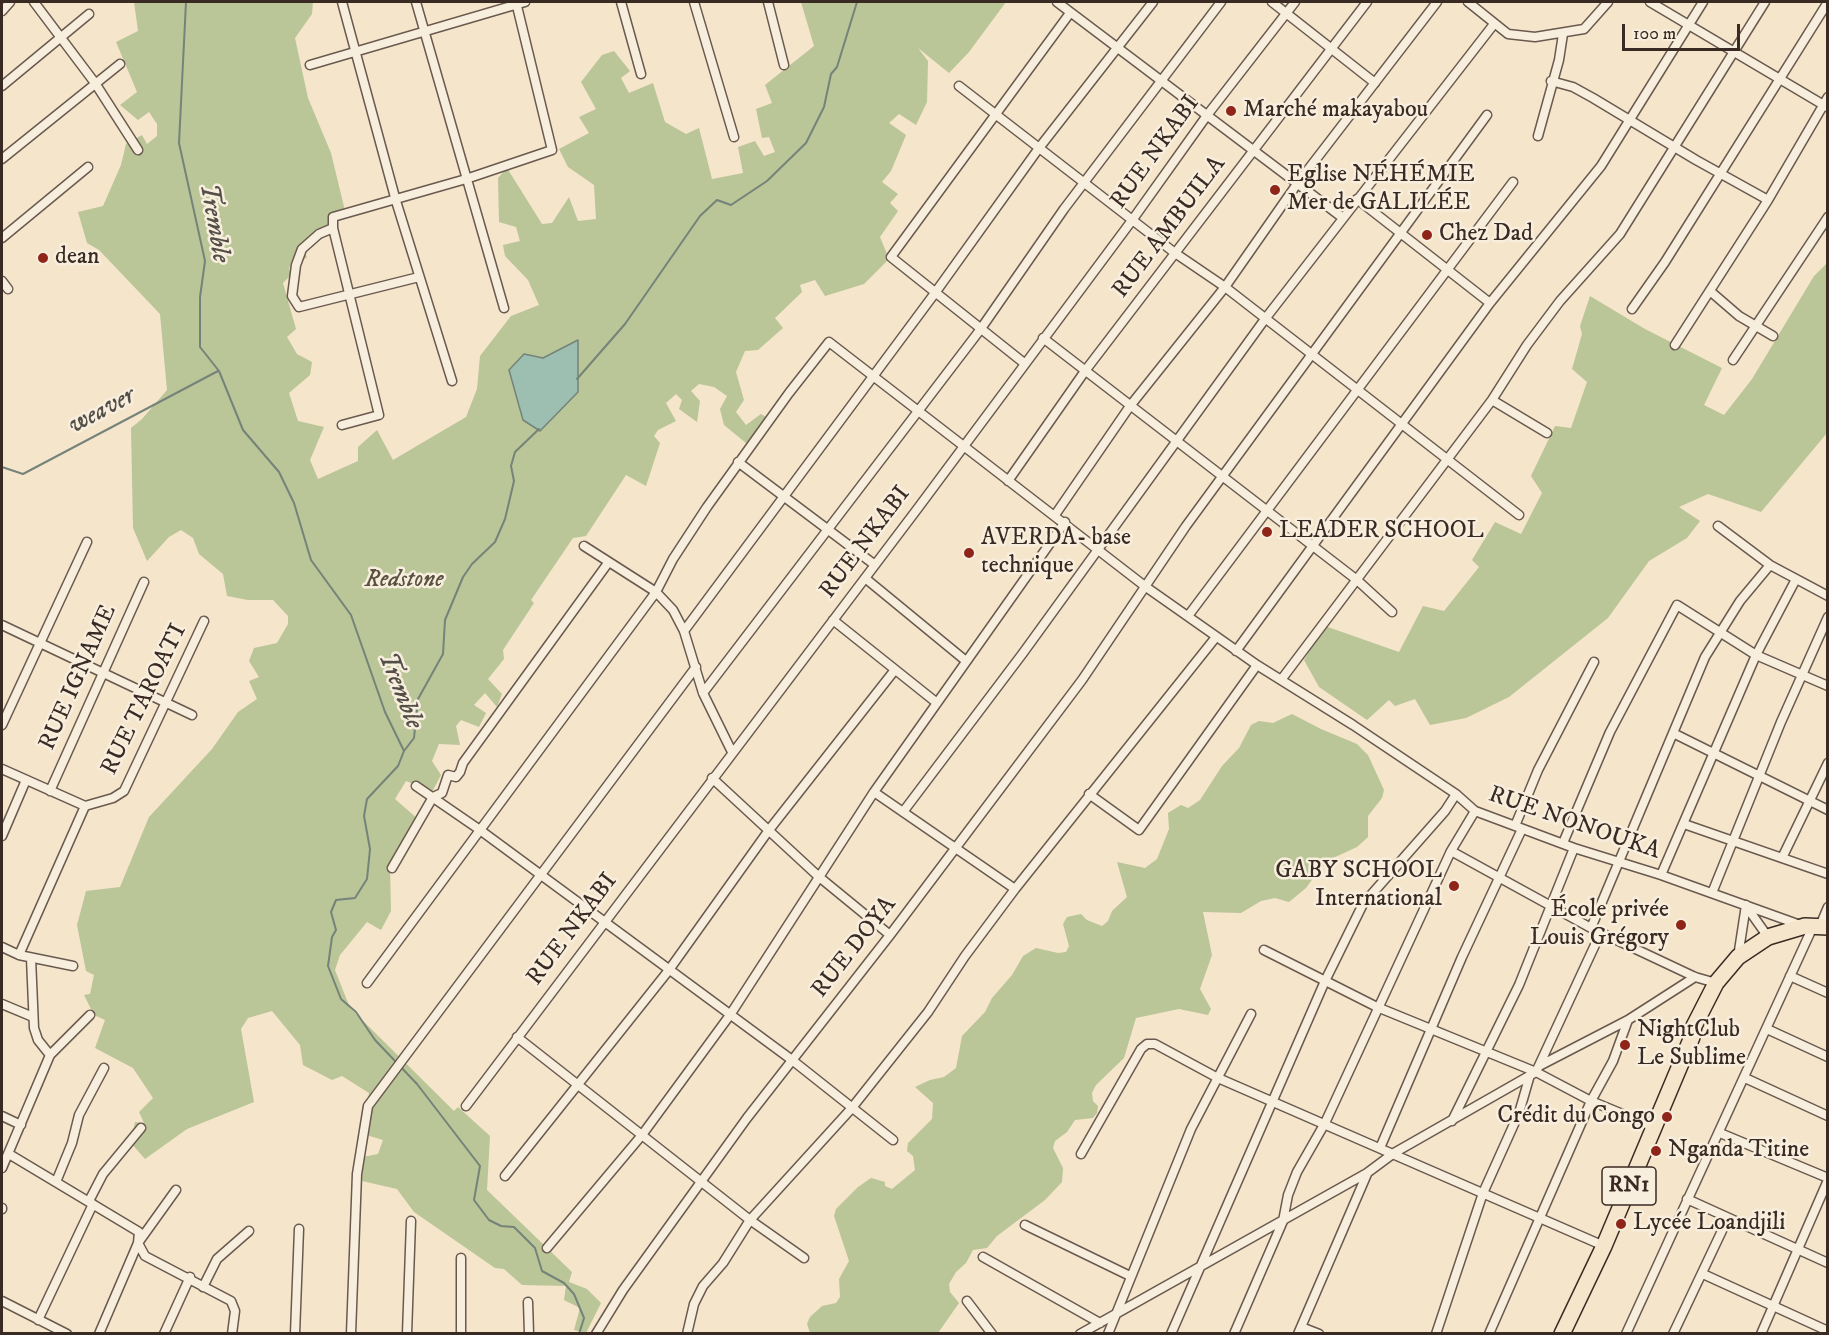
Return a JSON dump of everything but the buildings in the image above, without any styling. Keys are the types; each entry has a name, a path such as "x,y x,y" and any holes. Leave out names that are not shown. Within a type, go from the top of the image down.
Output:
{"highway":[{"name":"RN1","path":"1692,1037 1694,1026 1716,983 1738,957 1768,937 1818,929"},
{"name":"RN1","path":"1562,1334 1604,1246 1692,1037 1717,991 1734,968 1775,940 1818,929"}],"street":[{"path":"2,11 10,2"},
{"path":"34,2 95,83 138,150"},
{"path":"342,2 396,201 452,381"},
{"path":"416,2 504,308"},
{"path":"310,65 519,2 552,150 396,201 336,215 332,219 379,416 342,426"},
{"path":"621,2 642,74"},
{"path":"694,2 734,136"},
{"path":"768,2 784,65"},
{"path":"1057,2 1162,79 1343,218"},
{"path":"684,631 935,293 1039,148 1117,46 1154,2"},
{"path":"703,693 980,330 1085,182 1221,2"},
{"path":"1272,2 1374,83"},
{"name":"RUE NKABI","path":"466,1106 865,578 1133,219 1208,114 1295,2"},
{"name":"RUE AMBUILA","path":"1008,481 1085,371 1367,2"},
{"path":"1055,515 1130,406 1225,287 1297,184 1437,2"},
{"path":"1468,2 1508,34 1520,36 1563,34 1584,29 1608,2"},
{"path":"1650,2 1779,80 1826,103 1768,200 1675,345"},
{"path":"1236,651 1277,591 1312,548 1490,303 1580,194 1630,122 1703,2"},
{"path":"1281,680 1492,400 1527,345 1560,301 1620,234 1676,148 1765,2"},
{"path":"1632,309 1721,174 1824,4"},
{"path":"1024,363 980,330 891,255 1070,13"},
{"path":"2,86 89,14"},
{"path":"903,812 1023,653 1265,319 1494,24"},
{"path":"1538,136 1551,81 1559,60 1563,34"},
{"path":"2,159 120,64"},
{"path":"1551,81 1574,87 1630,122 1768,200"},
{"path":"959,86 1175,253 1225,287 1519,516"},
{"name":"RUE DOYA","path":"596,1334 623,1290 701,1181 1082,680 1222,476 1487,115"},
{"path":"2,238 88,167"},
{"path":"1188,616 1265,510 1513,182"},
{"path":"1357,199 1490,303"},
{"path":"1733,360 1827,217"},
{"path":"333,228 319,234 302,249 296,265 292,296 299,307 419,277"},
{"path":"2,281 8,290"},
{"path":"1710,291 1773,336"},
{"path":"1043,338 1312,548 1357,580 1392,612"},
{"name":"RUE NONOUKA","path":"738,462 827,343 831,343 1146,587 1236,651 1456,794 1475,811 1574,848 1818,929"},
{"path":"1492,400 1547,433"},
{"path":"368,983 656,592 673,559 738,462 874,565"},
{"path":"547,1248 642,1135 730,1015 874,792 1065,522"},
{"path":"1718,526 1770,565 1795,581 1827,596"},
{"path":"2,725 87,542"},
{"path":"584,546 656,592 669,605 684,631 703,693 732,752"},
{"path":"392,868 433,797 442,793 448,775 456,777 460,772 463,763 608,563"},
{"path":"1591,928 1718,633 1770,565"},
{"path":"865,578 966,661"},
{"path":"1661,875 1756,655 1795,581"},
{"name":"RUE IGNAME","path":"50,791 144,582"},
{"path":"1563,843 1610,732 1675,608 1682,607 1718,633 1756,655 1827,686"},
{"path":"1712,893 1827,617"},
{"path":"833,620 894,671 937,703"},
{"name":"RUE TAROATI","path":"85,806 113,798 124,791 204,621"},
{"path":"2,625 192,715"},
{"path":"687,1334 693,1304 703,1286 723,1263 750,1220 851,1109 928,1012 965,956 1015,889 1216,636"},
{"path":"1380,1148 1499,879 1538,770 1594,662"},
{"path":"1089,794 1138,830 1257,665"},
{"path":"351,1334 357,1174 368,1106 539,874 696,667"},
{"path":"505,1176 669,970 769,830 894,671"},
{"path":"1673,733 1760,774 1827,810"},
{"path":"1782,858 1827,763"},
{"path":"2,769 85,806 19,955"},
{"path":"712,778 818,876 890,935"},
{"path":"2,836 26,780"},
{"path":"416,786 480,830 792,1060 893,1140"},
{"path":"874,792 1015,889"},
{"path":"1171,1334 1325,981 1363,904 1445,811 1456,794"},
{"path":"1234,1334 1283,1221 1288,1195 1297,1172 1325,1123 1451,851 1475,811"},
{"path":"1684,824 1827,874"},
{"path":"1451,1122 1487,1052 1551,907 1574,848"},
{"path":"1451,851 1591,928 1695,977 1716,983"},
{"path":"1746,905 1768,937"},
{"path":"1738,957 1746,905"},
{"path":"1626,1334 1790,976 1818,929 1827,907"},
{"path":"1436,1334 1483,1193 1536,1071 1601,932"},
{"path":"2,947 19,955 74,966"},
{"path":"1264,950 1377,1007 1536,1071 1592,1101 1654,1127"},
{"path":"31,958 33,1017 36,1035 50,1054"},
{"path":"1790,976 1827,993"},
{"path":"1080,1334 1202,1263 1283,1221 1367,1173 1394,1153 1628,1020 1695,977"},
{"path":"2,1004 33,1017"},
{"path":"1108,1334 1191,1129 1251,1014"},
{"path":"2,1168 50,1054 90,1015"},
{"path":"1489,1334 1592,1101 1613,1060 1628,1020"},
{"path":"1767,1029 1827,1057"},
{"path":"517,1037 750,1220 804,1258"},
{"path":"1081,1154 1141,1049 1147,1044 1155,1044 1218,1078 1604,1246"},
{"path":"56,1182 72,1143 79,1115 104,1068"},
{"path":"1744,1078 1827,1116"},
{"path":"2,1116 21,1125"},
{"path":"38,1320 103,1174 141,1128"},
{"path":"1720,1133 1827,1179 1799,1251 1761,1334"},
{"path":"9,1154 139,1232 138,1243 145,1256 189,1277 234,1306 232,1334"},
{"path":"1320,1334 1299,1330 1367,1173"},
{"path":"99,1334 138,1243 176,1190"},
{"path":"1687,1199 1827,1263"},
{"path":"1673,1334 1728,1218"},
{"path":"406,1334 411,1221"},
{"path":"1025,1225 1130,1276"},
{"path":"295,1334 299,1229"},
{"path":"203,1287 217,1259 249,1231"},
{"path":"982,1257 1100,1323"},
{"path":"461,1258 461,1334"},
{"path":"1702,1274 1827,1331"},
{"path":"164,1334 189,1277"},
{"path":"2,1301 55,1331 67,1334"},
{"path":"528,1302 529,1334"},
{"path":"967,1302 992,1334"}],"green space":[{"name":"Redstone","path":"134,2 313,2 312,14 295,38 308,98 331,153 346,215 301,247 307,257 299,263 293,257 289,269 291,275 283,283 296,329 287,337 297,354 312,362 310,375 289,393 298,421 324,427 310,460 318,479 358,461 358,447 377,430 393,460 466,417 477,389 480,356 511,316 539,305 528,280 505,256 503,245 520,241 516,227 499,222 498,178 507,168 542,224 552,223 569,197 578,221 596,219 594,185 568,167 559,149 589,133 579,117 596,109 581,82 602,55 614,51 630,71 621,78 629,93 653,83 665,122 686,134 699,128 712,179 743,173 738,147 755,141 764,156 775,152 769,137 762,138 756,109 772,103 765,85 814,46 801,2 1006,2 969,52 949,73 918,48 928,61 927,102 916,125 899,114 889,123 906,135 891,171 882,182 898,194 890,203 898,211 880,237 889,259 864,284 825,296 815,280 800,285 802,292 775,318 783,328 758,350 745,351 736,372 744,400 736,412 746,425 761,414 769,419 754,439 746,443 724,425 720,409 727,396 714,387 699,384 691,391 700,401 697,422 679,409 682,400 676,394 666,403 676,421 658,430 654,436 660,443 646,486 626,475 586,536 573,538 531,600 534,603 503,650 504,659 488,679 502,694 497,707 485,693 474,705 486,713 479,727 461,720 456,726 460,745 439,744 432,761 441,775 432,792 406,781 395,799 419,820 390,867 391,911 381,930 367,922 340,955 335,970 350,1008 454,1111 458,1107 490,1136 487,1190 572,1272 569,1282 587,1289 601,1303 586,1333 574,1330 580,1308 564,1300 566,1286 522,1285 504,1269 495,1268 414,1212 397,1189 362,1181 363,1157 378,1154 383,1140 363,1134 369,1093 342,1076 332,1080 303,1065 300,1045 272,1011 248,1018 241,1029 254,1102 187,1129 145,1159 131,1143 135,1122 144,1123 139,1112 153,1098 133,1068 95,1048 105,1020 94,1015 84,995 90,994 94,975 86,971 77,925 86,891 120,887 149,817 212,749 238,712 257,699 249,681 259,677 249,661 254,648 277,643 288,624 288,616 273,600 248,600 227,596 223,574 199,554 193,538 181,530 169,537 147,561 133,528 131,428 167,390 160,314 99,250 87,243 78,212 103,206 121,165 126,144 142,135 147,144 157,136 157,124 149,112 138,120 120,105 137,92 116,42 138,31"},
{"path":"1827,263 1827,433 1761,512 1708,494 1679,507 1700,521 1687,538 1649,561 1608,618 1509,697 1466,718 1430,725 1415,699 1395,706 1389,700 1367,720 1319,687 1304,660 1325,626 1399,652 1423,606 1444,611 1479,567 1472,560 1495,522 1521,534 1542,493 1531,476 1555,426 1571,428 1587,382 1572,369 1582,334 1580,326 1590,296 1645,329 1722,368 1704,405 1724,415 1752,379 1814,276"},
{"path":"1292,714 1357,744 1368,755 1384,790 1382,798 1368,816 1368,837 1357,847 1331,859 1319,870 1306,888 1289,902 1275,898 1261,901 1241,913 1203,912 1212,955 1200,989 1211,1009 1208,1015 1179,1009 1136,1018 1124,1058 1096,1085 1092,1093 1093,1101 1098,1106 1097,1113 1093,1118 1075,1120 1067,1132 1055,1141 1053,1148 1063,1168 1062,1182 1045,1200 997,1236 987,1248 973,1250 949,1284 950,1292 959,1303 938,1333 810,1333 807,1324 810,1317 822,1306 836,1303 840,1297 839,1279 849,1261 834,1216 836,1209 858,1187 871,1178 885,1182 885,1186 892,1189 915,1170 913,1156 907,1151 908,1143 932,1119 933,1103 915,1087 944,1077 956,1068 962,1036 985,1012 992,998 1012,975 1023,956 1036,948 1058,953 1066,952 1069,946 1063,924 1067,917 1081,914 1087,920 1102,926 1108,921 1112,911 1127,897 1117,862 1145,868 1157,859 1169,829 1168,813 1181,805 1188,808 1200,800 1222,766 1239,748 1251,725 1259,721 1273,723"}],"shaded area":[{"path":"578,340 578,392 540,431 523,420 509,370 524,354 543,358"}],"waterway":[{"name":"Tremble","path":"186,2 179,143 205,261 200,297 200,347 219,371 243,430 279,472 294,503 311,560 351,615 385,712 404,751 398,766 367,799 364,816 370,849 367,879 355,898 336,900 331,912 336,930 332,937 328,966 341,999 356,1012 375,1040 417,1084 480,1166 474,1200 489,1220 501,1226 514,1227 535,1248 542,1271 564,1283 574,1294 584,1318 579,1334"},
{"path":"577,379 625,324 700,216 717,200 731,205 767,181 806,143 824,107 831,74 837,67 857,2"},
{"name":"weaver","path":"2,467 23,474 218,371"},
{"path":"404,751 414,738 418,699 443,654 445,620 463,577 472,564 495,542 505,519 514,481 511,466 515,452 539,429"}],"place":[{"name":"Marché makayabou","path":"1231,111"},
{"name":"Eglise NÉHÉMIE Mer de GALILÉE","path":"1275,190"},
{"name":"Chez Dad","path":"1427,235"},
{"name":"dean","path":"43,258"},
{"name":"LEADER SCHOOL","path":"1267,532"},
{"name":"AVERDA- base technique","path":"969,553"},
{"name":"GABY SCHOOL International","path":"1454,886"},
{"name":"École privée Louis Grégory","path":"1681,925"},
{"name":"NightClub Le Sublime","path":"1625,1045"},
{"name":"Crédit du Congo","path":"1667,1117"},
{"name":"Nganda Titine","path":"1656,1151"},
{"name":"Lycée Loandjili","path":"1621,1224"}]}
